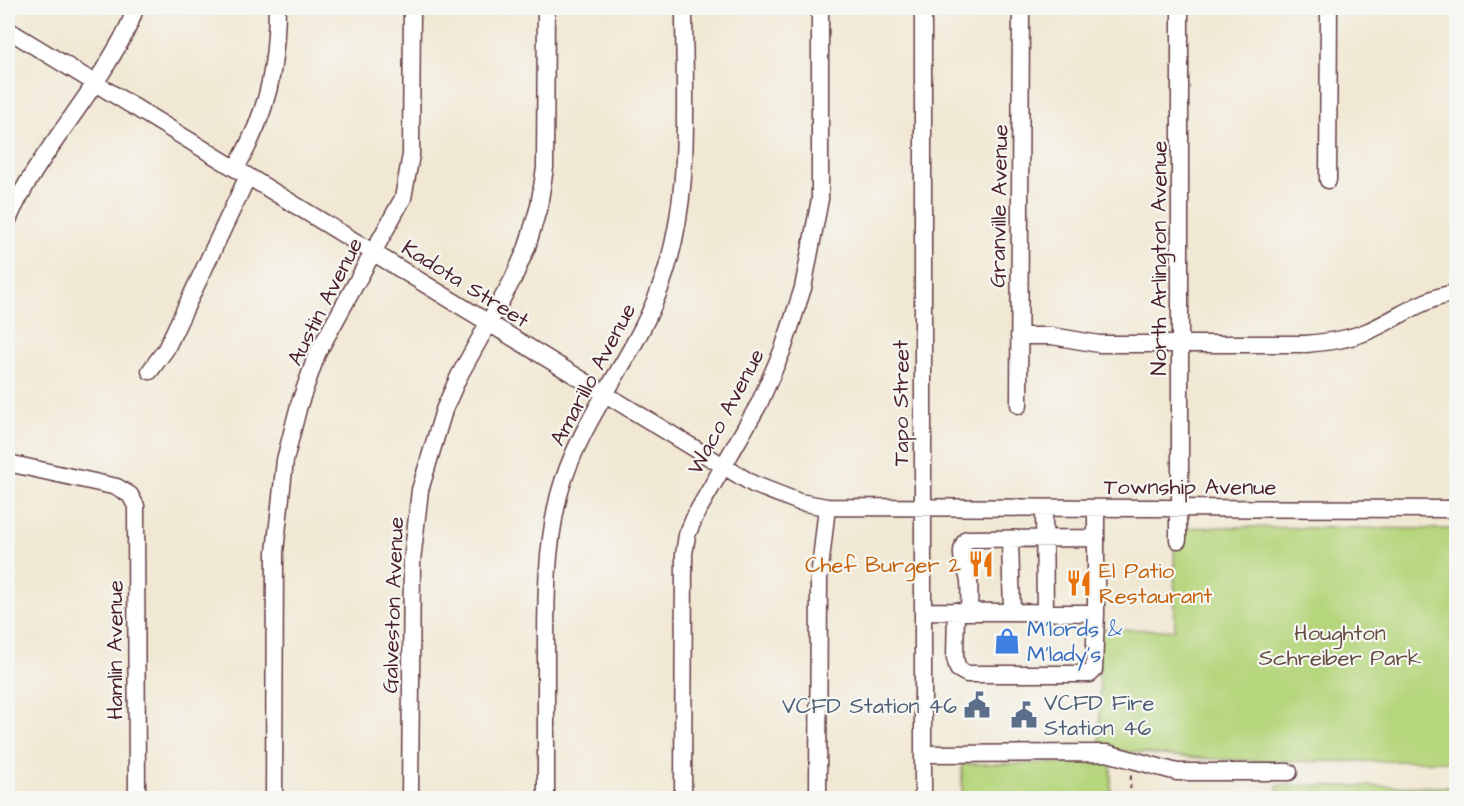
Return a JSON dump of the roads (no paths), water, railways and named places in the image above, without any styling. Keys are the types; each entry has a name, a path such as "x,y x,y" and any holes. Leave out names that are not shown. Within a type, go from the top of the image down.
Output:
{"street":[{"path":"8,220 18,196 95,84 124,35 135,8"},
{"path":"150,371 166,349 242,172 270,94 275,66 276,8"},
{"name":"Austin Avenue","path":"274,798 275,552 285,460 299,405 317,354 403,198 411,155 412,8"},
{"name":"Galveston Avenue","path":"410,798 412,561 418,502 431,448 444,410 459,376 490,324 527,247 539,206 544,168 546,8"},
{"name":"Amarillo Avenue","path":"546,798 546,568 549,546 560,492 578,442 639,339 659,293 675,232 682,187 684,8"},
{"name":"Waco Avenue","path":"683,798 684,554 687,535 696,514 759,404 783,349 803,288 820,199 820,8"},
{"name":"Tapo Street","path":"923,8 923,798"},
{"name":"Granville Avenue","path":"1019,405 1021,8"},
{"name":"North Arlington Avenue","path":"1178,540 1180,8"},
{"path":"1328,180 1329,8"},
{"name":"Kadota Street","path":"8,30 607,395 775,494 827,507 923,508"},
{"path":"1019,336 1052,336 1099,344 1334,342 1366,331 1426,300 1456,293"},
{"name":"Hamlin Avenue","path":"8,463 117,486 130,495 134,502 137,514 137,798"},
{"path":"818,798 819,578 827,507"},
{"name":"Township Avenue","path":"923,508 1456,509"},
{"path":"1044,508 1045,612"},
{"path":"1096,509 1096,538 1096,613 1094,670 1090,674 967,674 958,669 955,658 969,578 963,570 964,543 967,539 1096,538"},
{"path":"1010,540 1012,612"},
{"path":"923,611 1096,613"},
{"path":"923,754 1097,753 1177,772 1289,772"}],"place":[{"name":"Chef Burger 2","path":"981,564"},
{"name":"El Patio Restaurant","path":"1079,583"},
{"name":"M'lords & M'lady's","path":"1007,641"},
{"name":"VCFD Station 46","path":"977,705"},
{"name":"VCFD Fire Station 46","path":"1024,715"}],"park label":[{"name":"Houghton Schreiber Park","path":"1340,644"}]}
